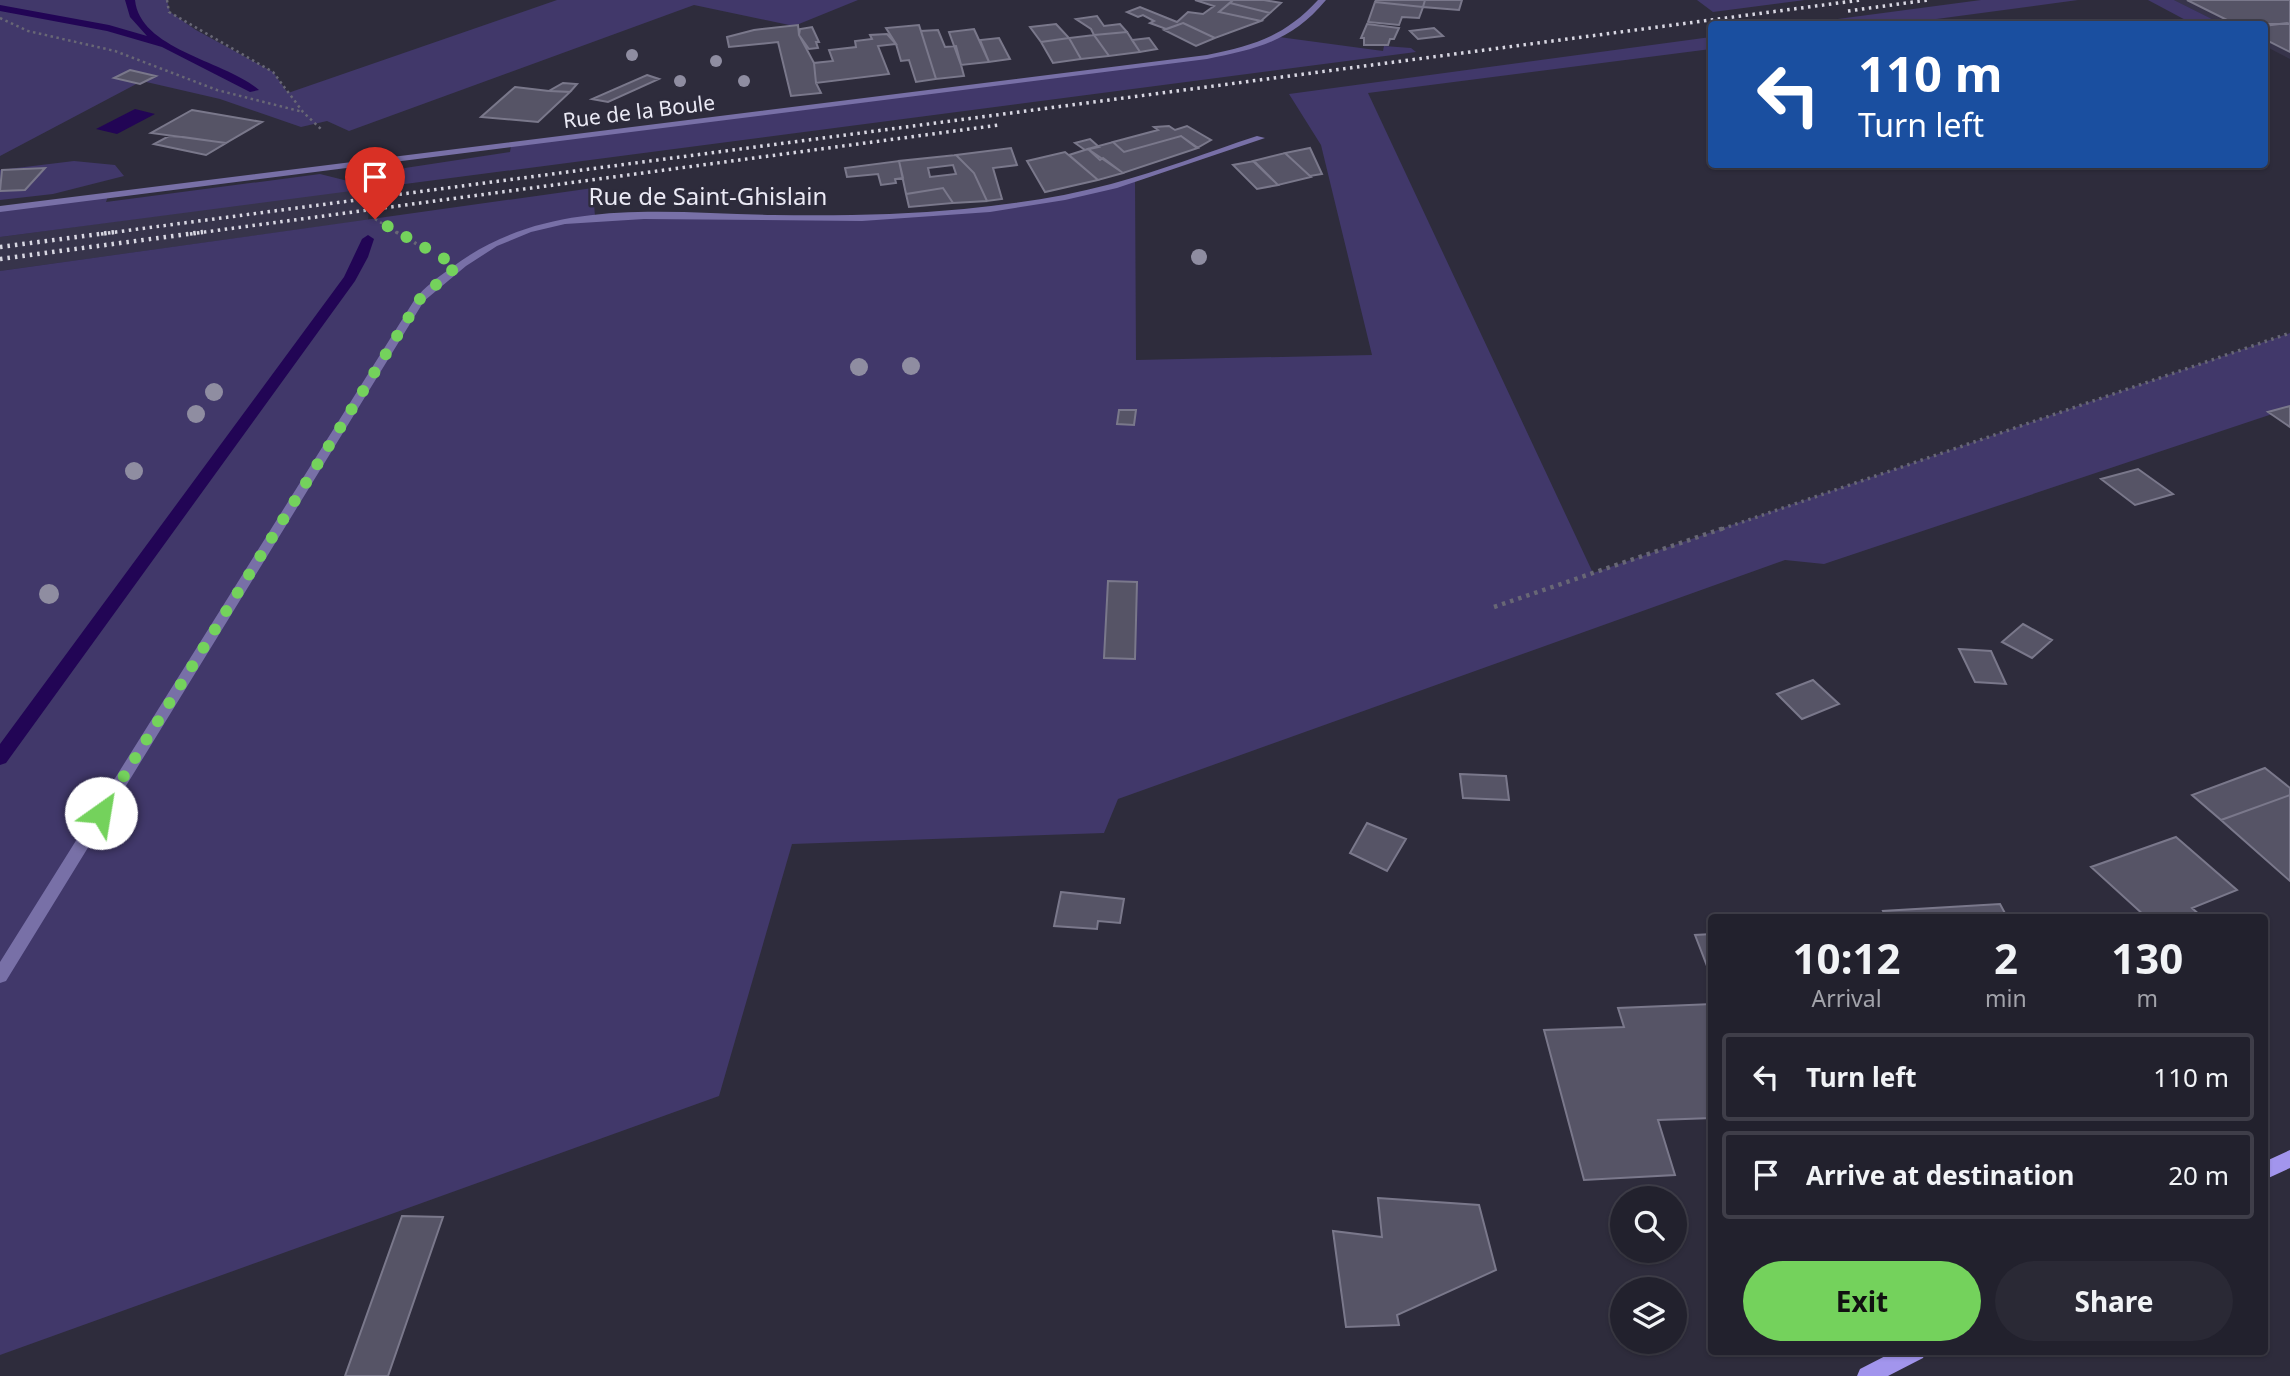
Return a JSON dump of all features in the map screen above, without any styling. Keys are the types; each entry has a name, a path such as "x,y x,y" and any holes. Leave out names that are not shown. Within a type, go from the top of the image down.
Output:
{"street":[{"name":"Rue de la Boule","path":"0,209 1233,52 1279,37 1306,20 1322,0"},
{"name":"Rue de Saint-Ghislain","path":"0,976 420,299 457,266 502,241 543,225 595,217 852,219 915,216 1065,197 1114,186 1260,138"},
{"path":"2268,1170 2290,1159"},
{"path":"1867,1376 1908,1355"}],"path":[{"path":"167,0 169,12 273,72 314,124 364,163"},
{"path":"0,18 28,31 116,51 217,90 303,111"},
{"path":"375,219 457,266"},
{"path":"1494,607 2290,333"}],"shaded area":[{"path":"0,0 167,0 170,12 196,30 273,72 288,93 557,0 858,0 794,26 694,5 349,131 327,121 301,127 220,99 142,81 0,156"},
{"path":"1697,0 1805,0 1713,12"},
{"path":"1981,0 2078,0 1921,21 1823,21"},
{"path":"2148,0 2174,0 2216,21 2187,21"},
{"path":"2174,0 2290,0 2290,59 2268,48 2268,21 2216,21"},
{"path":"1279,37 1383,51 1384,46 1411,48 1416,52 0,237 0,209 108,196 106,202 320,174 372,187 405,168 510,152 511,146 1207,57"},
{"path":"1708,37 1708,49 1368,93 1593,573 2290,333 2290,408 1824,564 1785,560 1118,799 1104,833 792,844 719,1096 0,1355 0,271 593,188 595,217 915,216 1065,197 1135,179 1136,360 1372,355 1321,145 1289,94"},
{"path":"135,109 155,114 117,134 96,129"},
{"path":"74,161 115,165 124,176 53,194 0,200 0,170"},
{"path":"372,187 368,220 0,271 0,237"}],"building":[{"path":"1195,0 1233,0 1219,12 1261,21 1215,38 1183,23 1166,29 1150,23 1154,21 1143,15 1138,17 1127,12 1140,7 1177,22 1188,12 1203,14 1214,6"},
{"path":"1233,0 1281,3 1270,13 1230,3"},
{"path":"1425,0 1423,7 1375,2"},
{"path":"1425,0 1462,0 1459,10 1423,7"},
{"path":"2187,0 2290,0 2290,24 2229,21"},
{"path":"1375,2 1423,7 1419,18 1402,17 1399,25 1368,22"},
{"path":"1230,3 1270,13 1261,21 1219,12"},
{"path":"1097,16 1104,26 1120,24 1127,32 1094,35 1091,29 1076,19"},
{"path":"1183,23 1215,38 1196,46 1164,30"},
{"path":"1056,24 1069,38 1041,42 1030,27"},
{"path":"1367,24 1399,28 1388,45 1364,45 1364,38 1361,38"},
{"path":"2290,24 2290,52 2268,41 2268,25"},
{"path":"798,25 799,35 814,63 816,83 821,93 791,96 778,42 729,47 727,37 754,30"},
{"path":"919,25 936,79 916,82 909,60 901,61 896,44 886,28"},
{"path":"812,27 819,42 816,42 818,48 809,49 799,35 800,29"},
{"path":"1434,28 1443,36 1418,39 1410,31"},
{"path":"974,29 989,62 961,65 949,32"},
{"path":"938,30 945,47 956,46 964,76 936,79 921,31"},
{"path":"1127,32 1140,52 1109,56 1094,35"},
{"path":"887,34 896,44 878,46 889,74 816,83 814,63 833,61 829,50 856,47 855,41 872,39 870,35"},
{"path":"1094,35 1109,56 1081,59 1069,38"},
{"path":"999,38 1010,59 989,62 980,40"},
{"path":"1069,38 1081,59 1053,63 1041,42"},
{"path":"1149,38 1157,49 1140,52 1132,40"},
{"path":"130,70 156,76 140,84 114,78"},
{"path":"647,75 659,79 608,102 592,99"},
{"path":"563,83 577,84 570,92 549,91"},
{"path":"515,87 570,92 538,122 481,117"},
{"path":"192,110 262,122 226,143 151,133"},
{"path":"1169,126 1175,130 1187,126 1211,140 1197,148 1181,136 1124,152 1113,142 1158,130 1154,127"},
{"path":"169,136 226,143 206,155 154,144"},
{"path":"1181,136 1198,148 1123,173 1088,149 1113,142 1124,152"},
{"path":"1090,139 1099,147 1085,150 1075,143"},
{"path":"1011,148 1017,165 993,168 1002,199 987,201 974,173 956,155"},
{"path":"1310,148 1322,174 1310,176 1285,153"},
{"path":"1088,149 1100,160 1103,158 1123,173 1098,180 1069,155"},
{"path":"1065,152 1098,180 1045,192 1027,161"},
{"path":"1285,153 1311,177 1278,185 1253,161"},
{"path":"956,155 974,173 987,201 953,203 943,188 906,194 899,161","holes":["953,165 956,174 930,177 928,168"]},
{"path":"899,161 903,178 895,179 896,183 881,185 878,174 847,177 845,168"},
{"path":"1254,161 1278,185 1257,189 1233,165"},
{"path":"45,168 25,190 0,191 2,170"},
{"path":"943,188 953,203 909,207 906,194"},
{"path":"2290,406 2290,427 2268,412"},
{"path":"1119,410 1136,410 1134,425 1117,424"},
{"path":"2138,469 2173,494 2135,505 2101,479"},
{"path":"1108,581 1137,582 1135,659 1104,658"},
{"path":"2023,624 2052,640 2032,658 2002,642"},
{"path":"1959,649 1991,651 2006,684 1975,682"},
{"path":"1813,680 1839,704 1802,719 1777,694"},
{"path":"2265,768 2290,788 2290,795 2221,820 2192,795"},
{"path":"1460,774 1506,776 1509,800 1463,798"},
{"path":"2290,795 2290,881 2221,820"},
{"path":"1367,823 1406,839 1387,871 1350,853"},
{"path":"2176,837 2237,890 2192,908 2199,914 2143,914 2091,867"},
{"path":"1061,892 1124,899 1120,923 1098,921 1097,929 1054,926"},
{"path":"2000,904 2005,914 1884,914 1883,911"},
{"path":"1708,934 1708,969 1695,935"},
{"path":"1708,1004 1708,1118 1658,1120 1675,1175 1584,1180 1544,1030 1624,1027 1618,1008"},
{"path":"1378,1198 1479,1205 1496,1270 1397,1315 1399,1325 1346,1327 1333,1231 1382,1237"},
{"path":"402,1216 443,1217 388,1376 345,1376"}],"waterway":[{"path":"130,0 135,17 157,39"},
{"path":"0,8 109,28 166,45 254,90"},
{"path":"0,758 350,278 368,239"}],"railway":[{"path":"101,234 1861,0"},
{"path":"1848,11 1928,0"},
{"path":"190,234 999,125"},
{"path":"0,247 115,232"},
{"path":"0,259 203,232"}],"route":[{"path":"101,813 420,299 457,266 375,219"}]}
